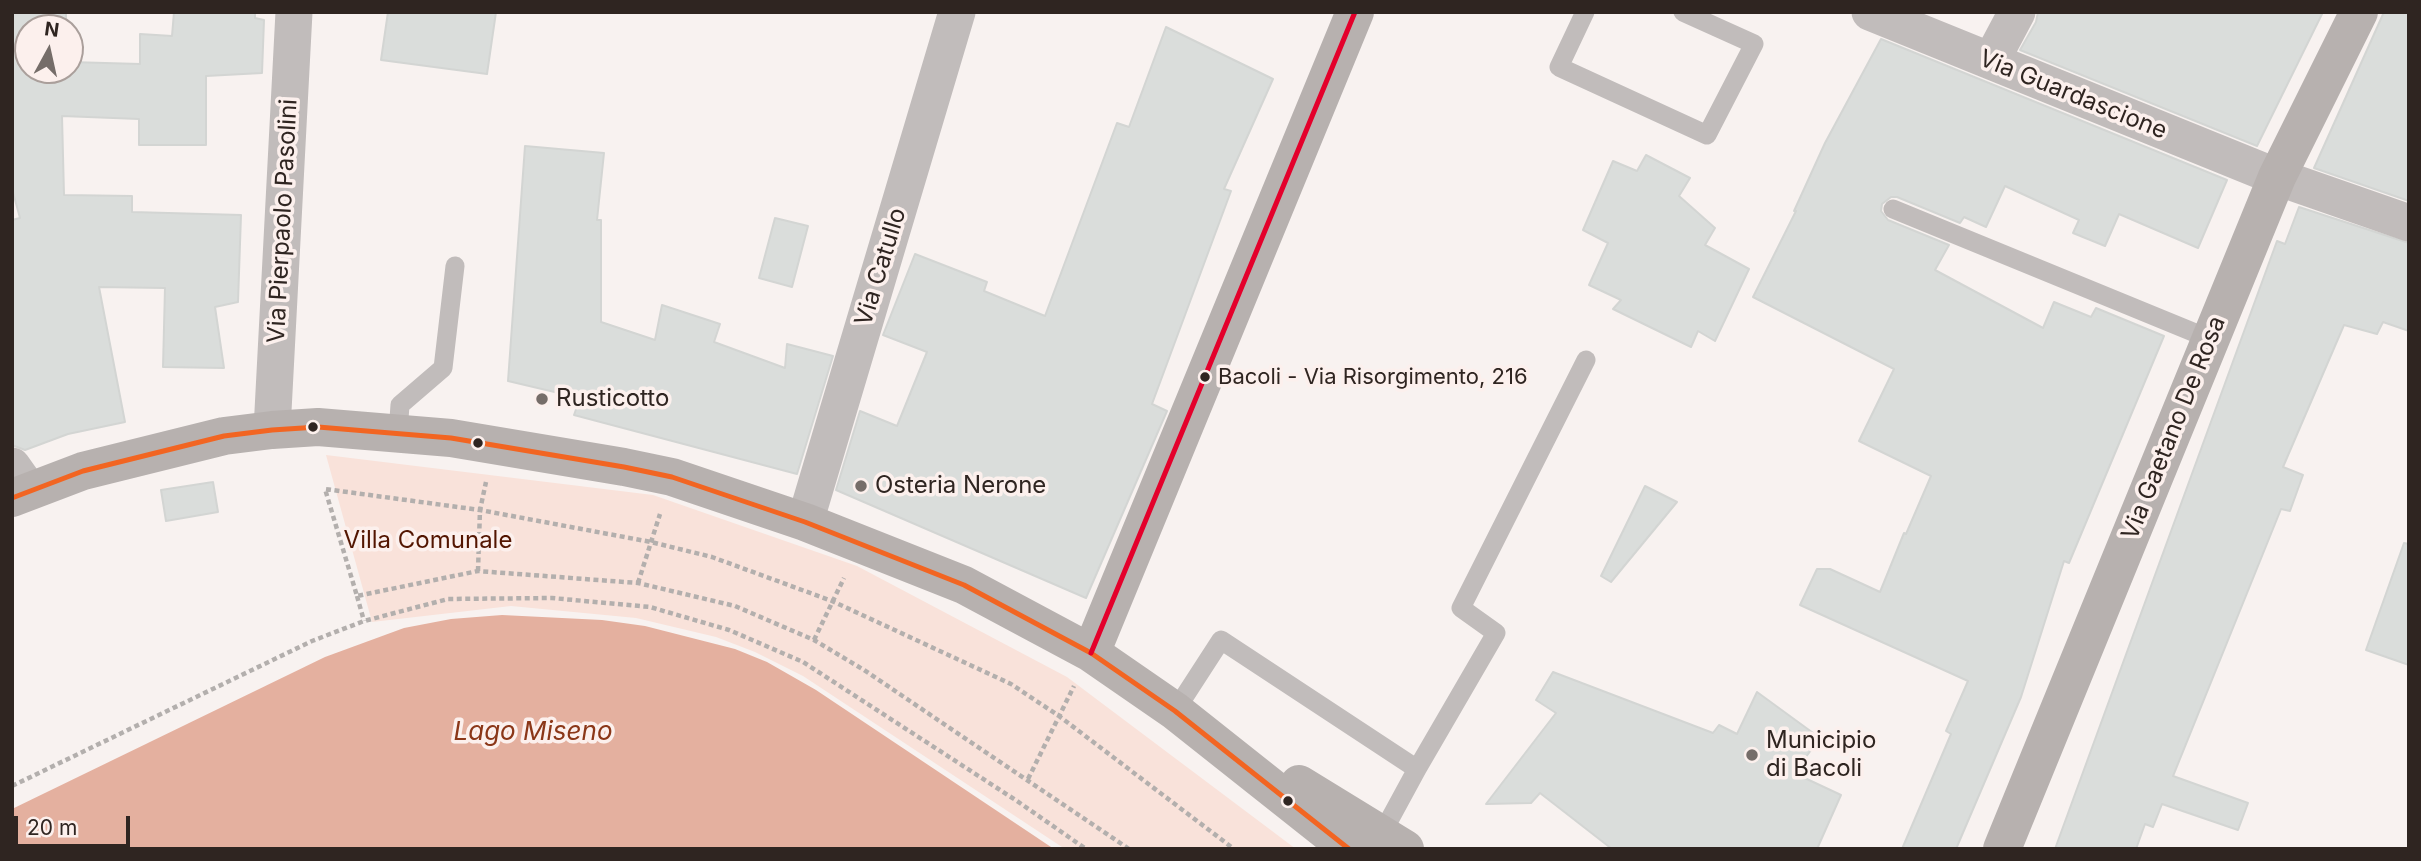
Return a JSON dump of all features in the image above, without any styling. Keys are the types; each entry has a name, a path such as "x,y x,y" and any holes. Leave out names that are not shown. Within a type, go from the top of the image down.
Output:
{"main road":[{"path":"1091,653 1355,12"},
{"name":"Via Gaetano De Rosa","path":"2002,849 2277,177 2359,12"},
{"path":"18,485 224,436 318,427 482,443 671,477 805,522 964,585 1091,653 1377,845"}],"street":[{"name":"Via Pierpaolo Pasolini","path":"272,430 294,12"},
{"name":"Via Catullo","path":"805,522 957,12"},
{"name":"Via Guardascione","path":"1870,12 2277,177 2409,223"},
{"path":"1991,61 2017,12"}],"lane":[{"path":"1585,12 1559,67 1707,135 1754,44 1683,12"},
{"path":"1893,209 2210,340"},
{"path":"398,433 400,405 443,368 455,266"},
{"path":"1377,845 1417,769 1496,633 1461,608 1586,360"},
{"path":"1175,711 1222,640 1417,769"}],"path":[{"path":"478,571 480,510 489,469"},
{"path":"363,621 325,489 480,510 651,542 712,557 832,601 1011,684 1059,716 1234,849"},
{"path":"638,583 663,505"},
{"path":"814,640 850,567"},
{"path":"357,596 478,571 638,583 735,606 814,640 864,670 1129,849"},
{"path":"12,786 312,641 363,621 448,599 552,598 650,607 729,630 803,662 1086,849"},
{"path":"1028,779 1091,653"}],"green space":[{"name":"Villa Comunale","path":"326,455 653,495 857,566 1067,677 1296,849 1065,849 803,676 755,652 716,637 636,618 511,606 372,622"}],"water":[{"name":"Lago Miseno","path":"502,615 602,620 645,626 735,649 767,662 816,690 1054,849 12,849 12,809 325,657 404,628 451,619"}],"building":[{"path":"12,12 66,12 14,14 14,84 84,84 84,62 140,64 140,34 172,36 174,12 255,12 255,18 264,20 262,73 206,76 206,145 139,145 139,119 62,116 64,195 132,196 132,212 241,215 238,302 215,307 224,368 163,367 165,288 99,287 125,422 68,434 25,450 12,445 12,220 20,218 12,189"},
{"path":"388,12 496,12 487,74 381,60"},
{"path":"2038,12 2323,12 2257,146 2020,50 2036,22"},
{"path":"2384,12 2409,12 2409,201 2314,168"},
{"path":"1166,27 1273,79 1224,189 1231,191 1152,404 1167,411 1086,598 836,490 860,411 897,426 927,352 883,335 915,254 987,282 984,291 1045,316 1117,123 1129,127"},
{"path":"1881,39 2227,180 2198,248 2119,214 2105,246 2073,233 2079,220 2005,186 1986,227 1964,217 1960,223 1897,197 1891,197 1882,204 1881,211 1888,220 1949,245 1935,270 2043,328 2054,302 2091,317 2096,308 2164,336 2069,563 2064,561 2021,697 1956,849 1902,849 1951,734 1946,731 1968,681 1800,605 1817,569 1830,569 1880,592 1931,476 1859,441 1894,369 1753,297 1796,211 1825,143"},
{"path":"525,146 604,153 597,220 601,220 601,322 655,340 662,305 720,324 714,342 785,368 787,344 833,356 797,474 574,415 580,398 508,381"},
{"path":"1646,155 1690,178 1679,196 1715,228 1705,245 1749,269 1715,341 1698,331 1691,347 1613,309 1621,300 1589,285 1608,243 1583,230 1613,161 1637,171"},
{"path":"2299,207 2409,243 2409,331 2383,322 2377,334 2344,325 2283,467 2303,475 2290,511 2281,509 2173,776 2248,803 2238,830 2162,804 2153,827 2145,824 2136,849 2055,849 2277,241 2285,244"},
{"path":"775,218 808,226 792,287 759,278"},
{"path":"213,482 218,512 166,521 161,490"},
{"path":"1645,486 1677,502 1611,582 1601,576"},
{"path":"2404,543 2409,544 2409,665 2366,650"},
{"path":"1553,672 1713,733 1719,725 1737,734 1757,692 1820,738 1794,773 1841,795 1817,849 1612,849 1540,793 1531,803 1486,804 1556,713 1536,700"}],"transit line":[{"path":"1091,653 1355,12"},
{"path":"12,498 83,471 224,436 318,427 451,438 672,477 805,522 964,585 1091,653 1175,711 1349,849"}],"place":[{"name":"Bacoli - Via Risorgimento, 216","path":"1205,377"},
{"name":"Rusticotto","path":"542,399"},
{"name":"Osteria Nerone","path":"861,486"},
{"name":"Municipio di Bacoli","path":"1752,755"}]}
